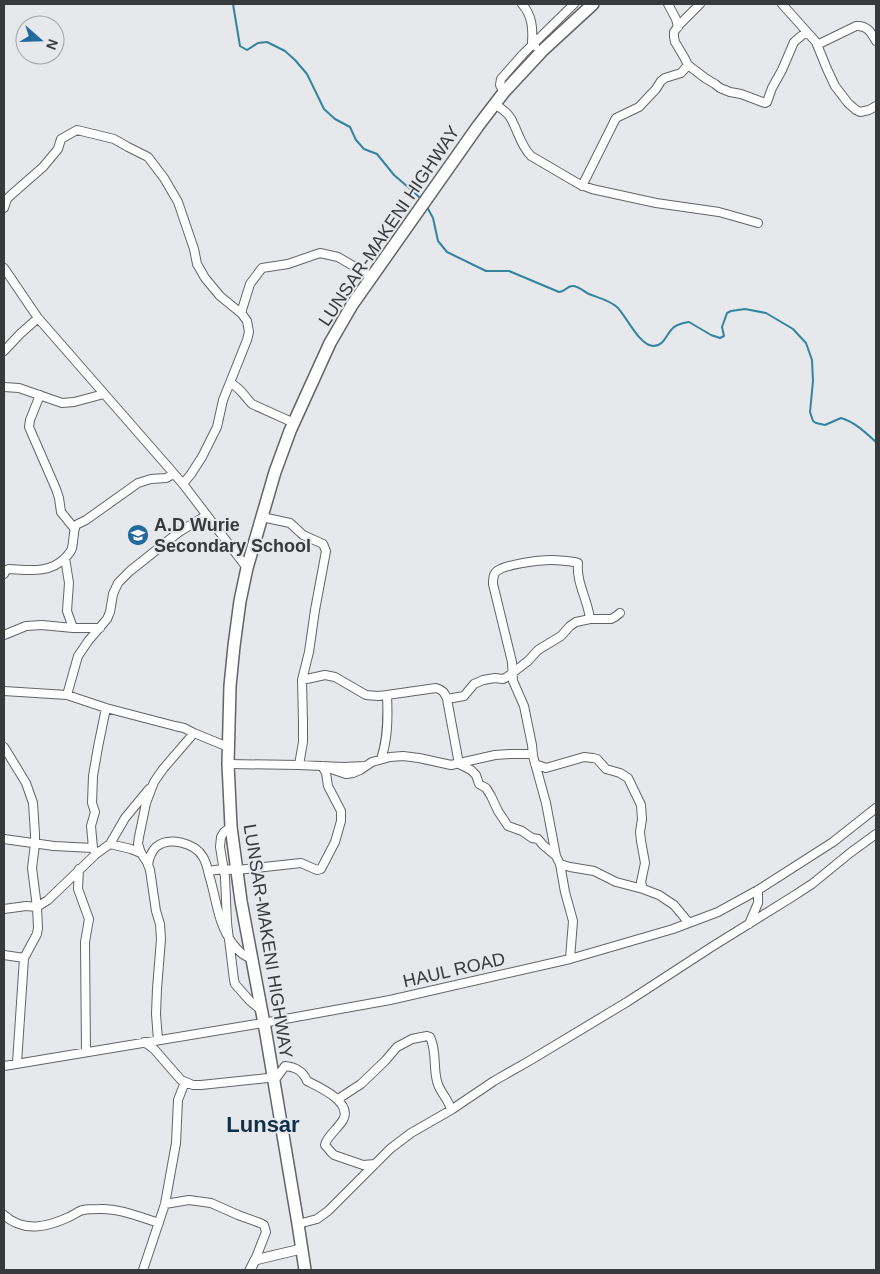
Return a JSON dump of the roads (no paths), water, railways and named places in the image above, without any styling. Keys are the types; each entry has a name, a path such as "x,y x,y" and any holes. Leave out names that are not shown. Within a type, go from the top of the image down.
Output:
{"main road":[{"name":"LUNSAR-MAKENI HIGHWAY","path":"305,1270 241,901 231,827 228,764 230,686 240,601 247,568 275,472 294,423 330,343 352,305 495,104 538,48 578,6 592,4"}],"street":[{"path":"522,4 527,9 530,18 532,42 538,48"},
{"path":"668,4 678,27"},
{"path":"700,4 674,32 675,42 688,65 724,91 741,94 766,103 794,42 806,32"},
{"path":"782,4 816,42 835,86 848,103 860,112 876,106"},
{"path":"817,45 859,26 869,29 876,40"},
{"path":"582,186 616,118 639,107 661,81 681,73 688,65"},
{"path":"495,104 511,118 525,150 531,156 582,186 656,203 719,212 758,223"},
{"path":"4,208 7,199 43,167 58,149 62,139 77,130 114,139 148,157 164,178 183,214 194,249 196,264 220,296 248,321 249,332 248,340 223,400 217,427 202,457 182,484"},
{"path":"241,314 250,284 262,268 288,264 320,253 338,257 372,276"},
{"path":"4,268 38,318 174,474 247,568"},
{"path":"4,351 38,318"},
{"path":"230,383 239,388 252,404 294,423"},
{"path":"4,388 19,388 62,403 74,402 104,394"},
{"path":"40,395 29,427 56,489 61,512 74,528"},
{"path":"4,574 9,569 39,571 51,568 70,553 76,524 86,520 138,483 151,479 166,478 174,474"},
{"path":"67,695 78,656 88,640 107,620 113,594 118,583 179,532 207,515"},
{"path":"262,516 290,523 303,535 323,544 326,551 309,652 302,680 304,722 299,765"},
{"path":"64,558 69,583 67,611 72,628"},
{"path":"570,958 573,920 535,764 524,706 513,682 512,662 493,584 495,573 523,563 550,560 578,563 577,573 590,619"},
{"path":"447,699 464,696 474,684 483,680 503,679 576,622 590,619 611,619 620,613"},
{"path":"4,635 26,626 34,625 100,628"},
{"path":"302,680 325,675 334,677 366,695 378,696 436,688 443,691 447,699 459,764"},
{"path":"4,691 67,695 106,708 184,728 228,746"},
{"path":"381,759 386,733 387,696"},
{"path":"94,851 91,826 95,812 92,803 93,776 106,708"},
{"path":"110,844 126,818 163,769 194,733"},
{"path":"4,746 26,783 33,803 36,844 32,868 37,906 38,934 24,958 17,1064"},
{"path":"228,764 322,766 346,774 353,773 381,759 402,756 447,765 495,755 533,754"},
{"path":"535,764 546,768 584,757 593,758 597,759 606,769 620,773 628,778 641,805 642,819 640,832 645,863 640,882 643,889"},
{"path":"459,764 476,775 479,784 486,788 508,826 538,839 558,860 570,867 594,870 616,882 658,895 674,905 689,923"},
{"path":"208,871 236,870 301,862 316,870 321,868 335,842 341,821 337,803 328,786 326,773 322,766"},
{"path":"154,782 146,803 138,844 141,854 148,865 160,924 161,939 156,1014 158,1040"},
{"name":"HAUL ROAD","path":"4,1066 144,1042 264,1028 570,958 689,923 718,912 758,890 833,842 876,808"},
{"path":"231,827 221,837 220,847 224,869 229,938 235,984 261,1010"},
{"path":"298,1224 317,1219 328,1211 374,1164 411,1133 452,1110 494,1081 628,1002 812,884 876,834"},
{"path":"4,839 94,851"},
{"path":"148,865 152,851 163,843 190,844 198,851 204,858 222,927 244,956 251,958"},
{"path":"4,910 37,906 48,900 94,851 110,844 131,848 141,854"},
{"path":"79,869 78,889 89,919 85,942 86,1052"},
{"path":"749,924 758,903 758,890"},
{"path":"4,955 24,958"},
{"path":"338,1099 361,1084 397,1047 412,1039 427,1036 430,1037 433,1044 437,1084 450,1103 452,1110"},
{"path":"144,1042 154,1049 185,1082 193,1085 278,1076 285,1066 299,1069 307,1081 338,1099 343,1108 344,1118 328,1138 325,1145 334,1155 368,1165 374,1164"},
{"path":"143,1270 165,1204 176,1143 178,1100 185,1082"},
{"path":"356,1162 358,1176 356,1183"},
{"path":"165,1204 189,1200 211,1203 264,1225 266,1232 250,1270"},
{"path":"4,1215 10,1221 22,1226 36,1226 51,1224 83,1210 110,1209 130,1213 159,1223"},
{"path":"255,1260 301,1249"}],"waterway":[{"path":"233,4 240,46 247,50 258,43 267,42 285,51 307,74 324,109 335,119 350,127 356,140 364,149 377,154 394,175 421,199"},
{"path":"427,207 433,218 438,241 447,252 486,271 509,271 559,292 570,286 579,288 617,307 638,336 653,346 660,344 670,331 680,324 689,322 720,338 724,336 722,327 727,313 745,309 766,313 793,329 806,343 812,360 813,381 810,412 813,421 825,425 841,418 856,425 876,442"}],"place":[{"name":"A.D Wurie Secondary School","path":"138,535"}],"district":[{"name":"Lunsar","path":"263,1124"}]}
